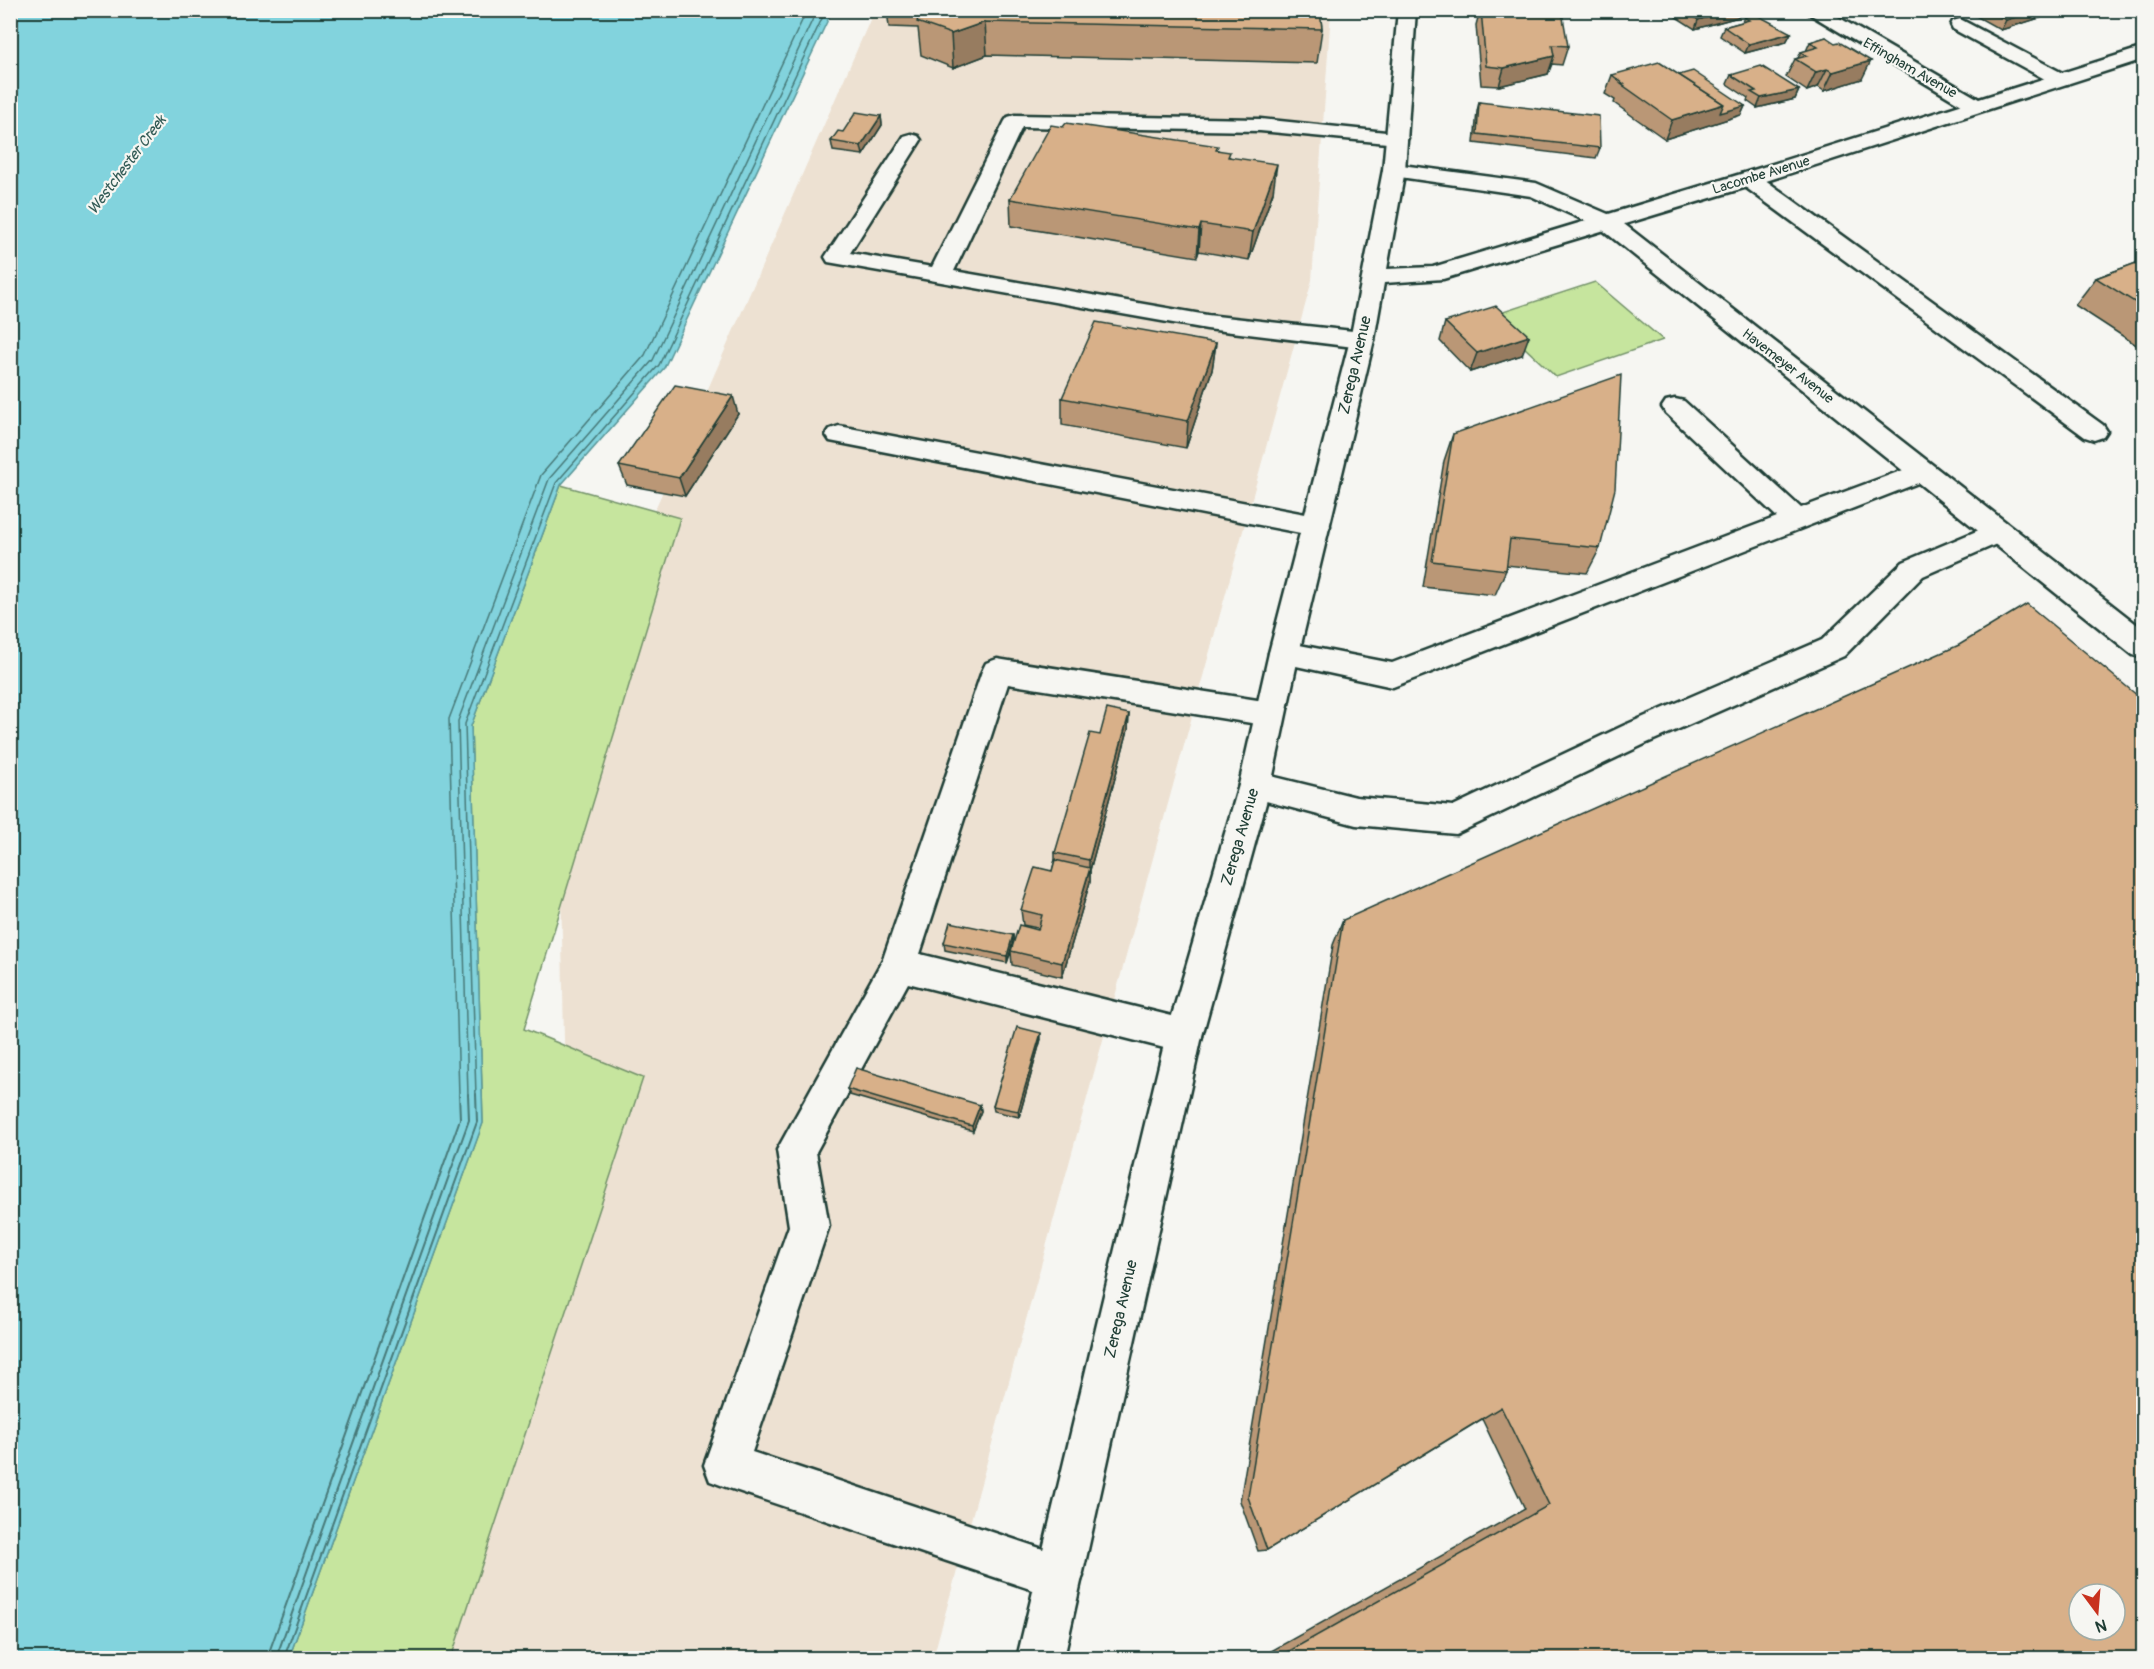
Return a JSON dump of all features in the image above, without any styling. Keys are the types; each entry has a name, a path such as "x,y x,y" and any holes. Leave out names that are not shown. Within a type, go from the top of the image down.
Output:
{"main road":[{"name":"Zerega Avenue","path":"1040,1659 1184,1036 1254,785 1284,653 1362,340 1395,170 1407,10"},
{"name":"Effingham Avenue","path":"1812,10 1977,106"},
{"path":"1960,25 2061,80"},
{"name":"Lacombe Avenue","path":"1374,277 1435,274 1749,179 2144,52"},
{"path":"940,275 1016,121 1260,125 1398,138"},
{"path":"911,140 836,257 1207,322 1362,340"},
{"name":"Havemeyer Avenue","path":"1395,170 1536,190 1607,222 2144,647"},
{"path":"1749,179 2094,431"},
{"path":"1675,407 1797,520"},
{"path":"839,435 1316,526"},
{"path":"1284,653 1393,675 1922,472"},
{"path":"1254,785 1356,811 1456,820 1636,735 1833,648 1913,569 1998,531"},
{"path":"1060,1576 726,1465 809,1226 796,1150 899,965 997,671 1270,714"},
{"path":"899,965 1184,1036"}],"shaded area":[{"path":"874,11 1331,11 1312,280 933,1658 358,1658 565,1093 558,730"}],"green space":[{"path":"1595,282 1663,340 1556,377 1491,316"},
{"path":"561,485 680,518 524,1029 643,1078 451,1658 289,1658 483,1123 471,726"}],"water":[{"name":"Westchester Creek","path":"11,10 832,11 664,368 561,485 471,726 483,1123 289,1658 11,1658"}],"building":[{"path":"920,10 1320,10 1322,29 985,22 951,34 917,22"},
{"path":"1481,10 1562,12 1568,46 1552,45 1554,56 1504,68 1486,66"},
{"path":"1684,10 1731,10 1698,20"},
{"path":"1988,10 2039,10 2006,20"},
{"path":"1755,14 1791,33 1749,44 1724,27 1749,20 1744,17"},
{"path":"1826,37 1871,61 1833,72 1827,69 1816,72 1795,59 1807,56 1801,52 1818,47 1810,42"},
{"path":"1659,62 1724,104 1672,120 1621,84 1624,84 1612,75"},
{"path":"1761,66 1799,90 1761,98 1751,92 1756,91 1731,75"},
{"path":"1693,71 1745,106 1720,113 1724,104 1679,75"},
{"path":"1479,102 1599,116 1600,148 1477,134"},
{"path":"856,112 881,116 861,146 831,141 838,131 843,132"},
{"path":"1066,123 1218,146 1216,150 1230,152 1228,157 1277,164 1253,232 1201,224 1199,230 1010,199 1051,125 1063,127"},
{"path":"2144,260 2144,308 2096,278"},
{"path":"1496,306 1529,336 1477,353 1445,322"},
{"path":"1096,322 1216,343 1188,421 1062,398"},
{"path":"1621,375 1615,489 1600,548 1510,539 1506,570 1432,561 1453,434"},
{"path":"675,385 733,396 679,478 619,466"},
{"path":"2027,604 2144,701 2144,1659 1275,1659 1549,1505 1501,1407 1267,1550 1248,1497 1343,920 1959,645"},
{"path":"1107,709 1129,714 1089,860 1055,853 1090,733 1100,735"},
{"path":"1055,860 1090,868 1062,963 1011,951 1019,925 1038,930 1042,915 1021,910 1035,867 1052,871"},
{"path":"950,922 1013,935 1007,956 944,943"},
{"path":"1017,1027 1041,1033 1018,1111 993,1106"},
{"path":"856,1068 980,1105 972,1126 847,1089"}]}
